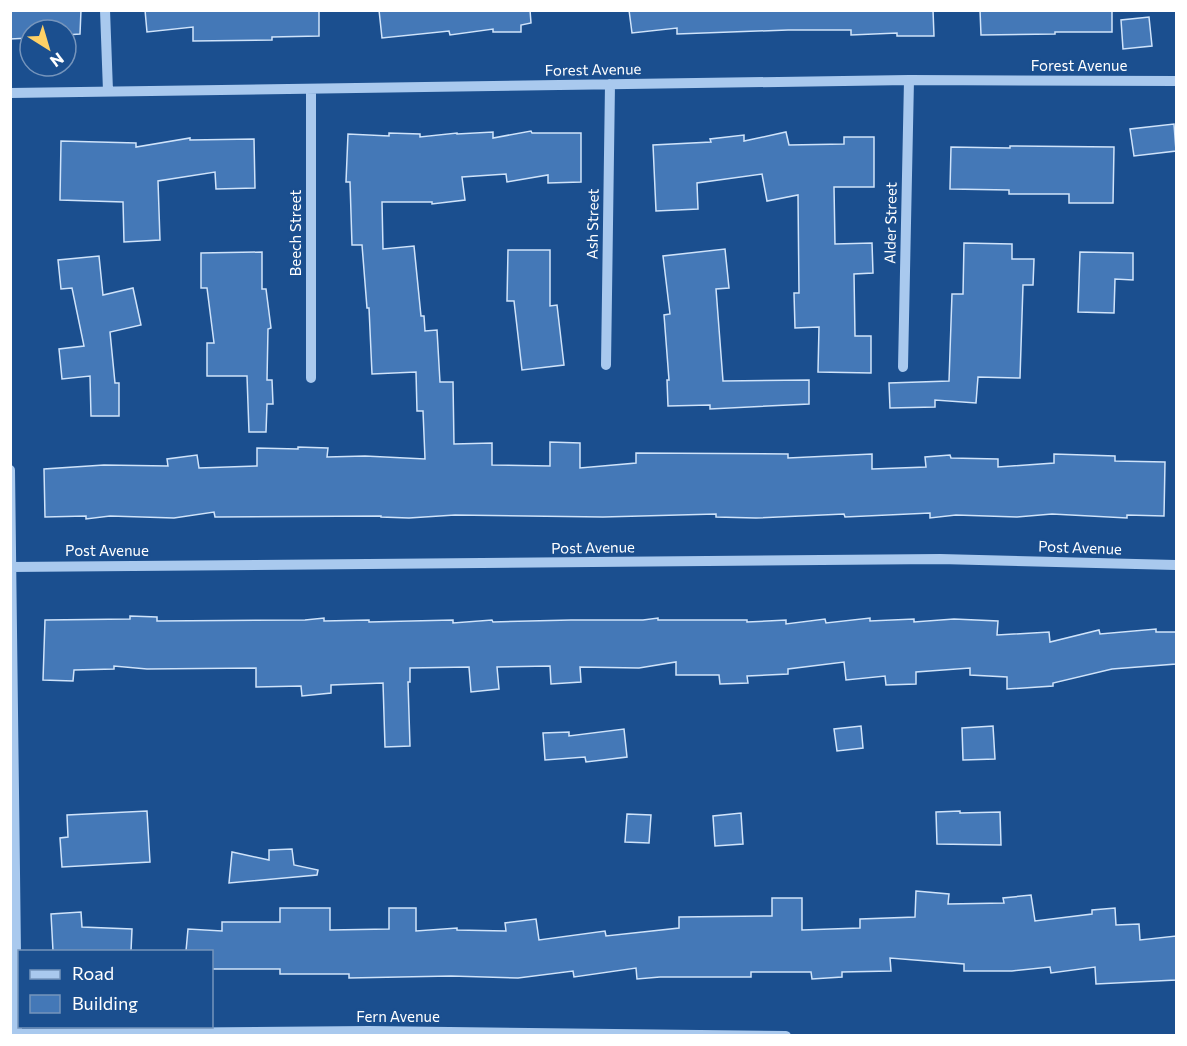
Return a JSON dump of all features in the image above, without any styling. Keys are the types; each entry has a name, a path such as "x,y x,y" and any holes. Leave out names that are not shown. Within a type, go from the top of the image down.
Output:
{"street":[{"path":"105,10 108,91"},
{"name":"Forest Avenue","path":"10,93 909,80 1176,81"},
{"name":"Alder Street","path":"903,367 909,80"},
{"name":"Ash Street","path":"606,365 610,84"},
{"name":"Beech Street","path":"310,89 311,378"},
{"path":"10,470 14,1034"},
{"name":"Post Avenue","path":"11,567 940,559 1176,566"},
{"name":"Fern Avenue","path":"14,1034 786,1035"}],"building":[{"path":"10,10 81,10 80,34 78,34 78,18 18,18 18,39 10,39"},
{"path":"145,10 319,10 319,36 272,37 272,40 193,41 193,27 147,32"},
{"path":"379,10 530,10 531,23 521,25 521,32 493,32 493,29 450,35 449,31 382,38"},
{"path":"629,10 933,10 934,36 897,36 897,33 851,35 851,30 677,34 677,28 632,33"},
{"path":"980,10 1112,10 1112,32 981,35"},
{"path":"1149,17 1152,46 1123,49 1121,20"},
{"path":"1174,124 1176,151 1134,156 1130,129"},
{"path":"531,131 532,133 581,133 581,182 548,183 548,175 507,182 506,174 462,177 465,200 432,204 432,202 382,202 383,249 414,246 421,316 424,316 425,331 437,330 440,382 453,382 454,444 492,443 492,465 550,466 550,442 580,443 580,468 636,463 636,453 788,454 788,458 872,454 872,469 926,467 925,457 950,455 951,458 998,459 998,467 1054,463 1054,454 1115,456 1115,461 1165,462 1164,516 1127,515 1127,518 1052,514 1017,517 956,515 930,518 930,513 756,518 716,517 716,514 603,517 455,515 409,518 381,516 215,517 214,512 174,518 45,517 44,469 104,465 168,466 167,459 197,455 199,468 257,466 257,448 328,448 327,457 425,459 423,411 417,411 416,372 372,374 369,308 367,308 362,245 352,245 350,182 346,182 348,134 389,136 389,133 420,134 420,137 493,132 493,138"},
{"path":"786,132 789,145 844,144 844,137 874,137 874,187 834,187 835,244 872,243 873,273 854,274 855,336 871,336 871,373 818,372 819,327 795,328 794,293 799,293 798,195 767,201 762,174 697,183 698,209 656,211 653,145 711,142 710,139 744,135 744,141"},
{"path":"190,138 190,140 254,139 255,188 216,189 215,172 158,181 160,240 124,242 123,202 60,200 61,141 136,143 136,147"},
{"path":"1010,146 1114,147 1113,203 1069,203 1069,194 1009,194 1009,190 950,189 951,147 1010,148"},
{"path":"964,243 1012,244 1012,259 1034,259 1033,285 1023,285 1020,378 978,377 976,403 935,400 935,407 890,408 889,383 949,381 952,294 963,294"},
{"path":"725,249 729,288 716,289 723,381 809,380 809,404 710,409 710,405 668,406 667,380 669,380 664,315 670,314 663,256"},
{"path":"508,250 550,250 550,306 557,305 564,365 522,370 514,301 507,301"},
{"path":"262,252 262,289 266,289 271,328 268,329 267,380 272,380 273,404 267,404 266,432 249,432 247,376 207,376 207,343 214,343 207,288 201,288 201,253"},
{"path":"1080,252 1133,253 1133,280 1115,279 1114,313 1078,312"},
{"path":"99,256 103,295 133,288 141,325 110,332 115,383 119,383 119,416 91,416 90,376 62,379 59,349 84,346 72,288 61,289 58,260"},
{"path":"130,616 157,617 157,621 324,618 324,621 369,620 369,622 453,620 453,623 492,620 493,622 658,618 658,620 747,620 747,622 786,620 786,624 825,619 826,623 870,618 870,621 914,619 914,622 954,619 998,621 997,635 1049,632 1050,642 1099,630 1100,634 1156,629 1156,632 1176,632 1176,664 1112,669 1053,683 1053,686 1007,689 1007,677 970,675 970,668 916,672 916,684 886,685 885,676 846,680 844,662 788,669 788,674 747,676 748,683 720,684 719,675 676,675 676,662 639,668 580,667 581,682 551,684 550,666 497,667 499,689 471,692 469,667 410,668 410,682 408,682 410,746 385,747 383,683 331,685 331,693 302,696 301,686 256,687 256,668 147,669 114,666 114,669 74,670 73,681 43,680 45,620 130,619"},
{"path":"861,726 863,748 837,751 834,729"},
{"path":"993,726 995,759 963,760 962,728"},
{"path":"624,729 627,757 586,762 585,757 545,760 543,733 569,732 569,736"},
{"path":"147,811 150,862 62,867 60,838 68,837 67,815"},
{"path":"960,811 960,813 1000,812 1001,845 937,844 936,812"},
{"path":"741,813 743,844 715,846 713,816"},
{"path":"627,814 651,815 649,843 625,842"},
{"path":"292,849 294,865 318,870 317,875 229,883 232,852 269,860 269,850"},
{"path":"916,891 949,894 948,904 1004,903 1003,898 1031,895 1035,921 1092,914 1092,910 1115,908 1116,925 1139,924 1140,940 1176,936 1176,980 1096,984 1095,967 1051,973 1050,967 1012,971 964,971 964,964 890,958 891,971 842,972 842,977 812,979 811,972 751,972 751,977 637,979 636,968 574,977 573,971 518,978 451,976 349,978 349,974 280,974 280,969 213,969 213,950 186,950 188,929 222,931 222,922 280,922 280,908 330,908 330,930 389,929 389,908 416,908 416,931 457,928 457,930 506,931 505,923 536,919 539,940 605,931 606,936 679,928 679,917 772,916 772,898 802,898 802,930 860,928 860,919 915,917"},
{"path":"81,912 82,927 132,929 131,950 53,950 51,914"}]}
